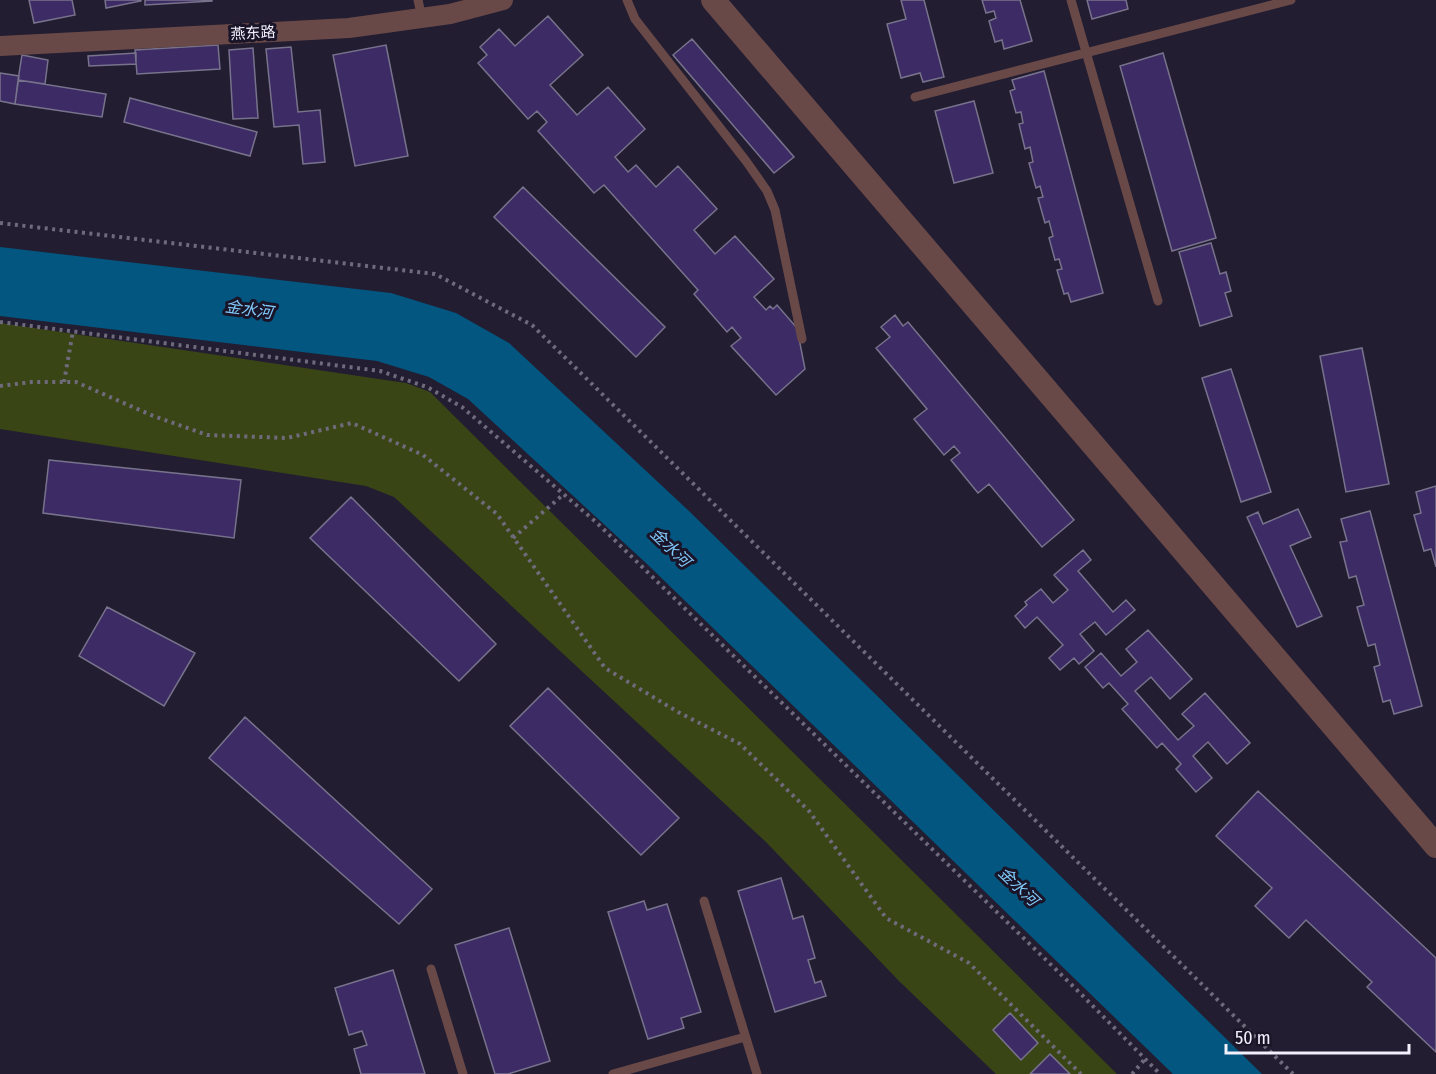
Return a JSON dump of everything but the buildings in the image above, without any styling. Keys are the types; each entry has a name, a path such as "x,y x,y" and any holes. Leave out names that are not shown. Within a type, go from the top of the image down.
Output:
{"street":[{"name":"燕东路","path":"0,46 349,28 420,9 450,14 503,0"},
{"path":"713,0 1436,846"}],"lane":[{"path":"627,0 636,19 746,161 767,192 775,210 802,339"},
{"path":"1071,0 1158,301"},
{"path":"915,97 1291,0"},
{"path":"704,901 757,1074"},
{"path":"431,969 463,1074"},
{"path":"613,1074 746,1037"}],"path":[{"path":"0,223 435,274 532,325 1293,1074"},
{"path":"0,322 380,371 427,387 462,407 596,522 1079,992 1160,1074"},
{"path":"64,382 73,331"},
{"path":"0,386 32,382 76,382 207,435 287,438 352,423 423,455 497,514 605,668 678,712 740,744 809,811 886,918 969,963 1081,1074"},
{"path":"513,538 564,494"},
{"path":"1132,1074 1145,1059"}],"green space":[{"path":"0,323 406,383 430,392 1117,1074 996,1074 899,981 766,842 394,497 366,486 0,429"}],"water":[{"name":"金水河","path":"0,247 391,293 456,313 509,343 689,511 1262,1074 1173,1074 647,564 468,399 429,377 377,361 0,316"}]}
